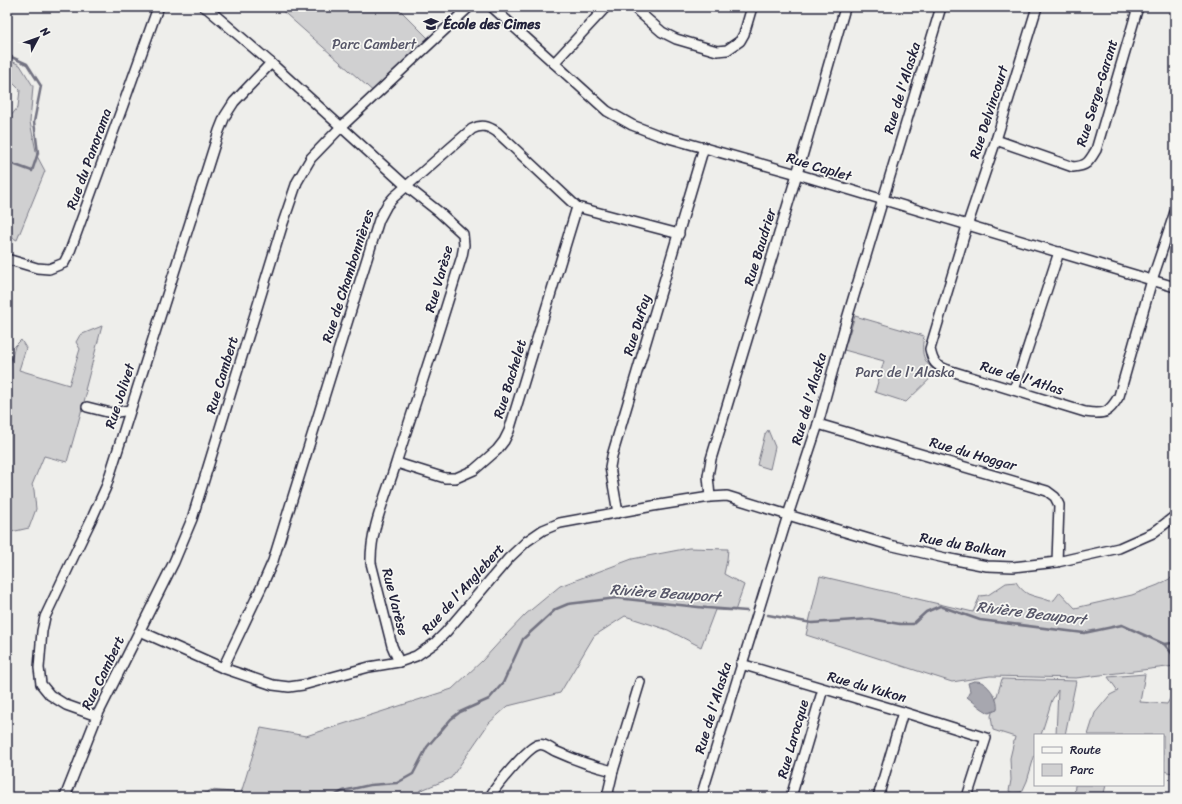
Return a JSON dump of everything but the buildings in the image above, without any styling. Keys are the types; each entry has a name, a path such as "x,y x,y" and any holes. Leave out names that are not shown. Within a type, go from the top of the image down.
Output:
{"street":[{"name":"Rue du Panorama","path":"7,259 37,268 49,269 64,263 70,251 159,7"},
{"name":"Rue Varèse","path":"204,7 271,63 406,186 439,212 463,234 464,245 462,256 397,463 373,533 370,551 371,563 392,646 399,662"},
{"name":"Rue Cambert","path":"65,797 97,716 174,562 192,519 297,182 311,158 341,127 469,7"},
{"name":"Rue Caplet","path":"492,7 607,111 632,125 658,135 797,174 1175,287"},
{"path":"554,63 606,7"},
{"path":"634,7 662,32 676,39 717,51 727,50 740,41 744,34 752,7"},
{"name":"Rue Baudrier","path":"710,497 708,476 711,459 846,7"},
{"name":"Rue de l'Alaska","path":"701,797 741,664 818,424 882,200 941,7"},
{"name":"Rue Delvincourt","path":"967,226 996,140 1037,7"},
{"name":"Rue Serge-Garant","path":"996,140 1073,167 1088,163 1096,150 1138,7"},
{"name":"Rue Jolivet","path":"97,716 66,704 50,695 41,684 39,668 42,631 45,618 106,487 218,131 234,102 271,63"},
{"name":"Rue de Chambonnières","path":"223,668 273,561 379,220 387,205 394,197 472,129 478,126 484,126 490,127 497,132 577,207 679,234"},
{"name":"Rue Dufay","path":"618,513 610,467 612,456 704,147"},
{"name":"Rue Bachelet","path":"397,463 445,478 456,478 474,470 497,450 504,441 511,424 577,207"},
{"path":"1152,280 1175,212"},
{"name":"Rue de l'Atlas","path":"967,226 930,349 932,360 937,365 948,370 1085,412 1098,414 1107,411 1114,405 1119,396 1152,280"},
{"path":"1014,390 1059,252"},
{"path":"87,407 111,413 130,410"},
{"name":"Rue du Hoggar","path":"818,424 1047,491 1055,497 1059,505 1057,562"},
{"name":"Rue de l'Anglebert","path":"140,631 223,668 273,685 288,687 303,685 369,667 399,662 416,656 435,643 446,632 509,558 527,541 543,530 560,523 654,506 710,497 727,496 788,515"},
{"name":"Rue du Balkan","path":"788,515 889,545 945,558 980,564 1013,567 1057,562 1118,548 1153,534 1175,516"},
{"name":"Rue du Yukon","path":"741,664 986,738 967,797"},
{"path":"607,797 613,771 640,682"},
{"name":"Rue Larocque","path":"791,797 823,689"},
{"path":"878,797 903,712"},
{"path":"490,797 511,769 532,748 538,745 545,745 590,766 613,771"}],"green space":[{"name":"Parc Cambert","path":"278,7 397,7 431,41 376,94"},
{"path":"7,59 20,65 33,86 30,122 37,156 45,171 17,240 7,235 7,121 18,107 20,90 7,77"},
{"name":"Parc de l'Alaska","path":"855,316 924,336 924,356 928,364 937,372 906,402 875,392 884,361 844,350"},
{"path":"102,326 85,390 87,391 67,462 44,456 32,485 36,509 29,528 11,532 7,529 7,374 15,346 21,340 26,348 19,370 69,385 80,349 76,342 80,335"},
{"path":"768,430 775,447 770,469 757,465 765,434"},
{"path":"689,548 728,549 724,574 744,585 735,611 715,610 701,647 668,630 625,616 594,636 560,693 508,706 489,723 451,778 419,791 418,797 198,797 211,790 241,793 261,728 306,736 452,689 482,661 526,614 560,586 632,559"},
{"path":"820,576 973,612 980,596 988,595 1006,583 1016,582 1021,589 1028,594 1050,601 1054,600 1060,592 1075,608 1132,595 1158,585 1175,576 1175,666 1076,678 990,676 952,682 806,635"},
{"path":"1145,674 1140,702 1167,704 1175,690 1175,762 1172,773 1164,771 1164,734 1088,734 1095,713 1110,695 1118,691 1108,677"},
{"path":"1002,679 1076,681 1065,734 1056,734 1058,690 1052,700 1041,734 1034,734 1034,757 1022,792 1013,794 1009,791 1011,780 1010,758 1015,737 993,730 991,716"},
{"path":"1075,786 1106,786 1103,797 1074,797"}],"shaded area":[{"path":"980,681 991,691 996,699 997,710 989,713 967,697 970,691 968,683"}],"waterway":[{"path":"7,55 27,64 41,86 34,122 38,153 32,171 7,162"},
{"name":"Rivière Beauport","path":"332,797 343,791 370,785 397,783 413,774 427,747 451,719 460,712 489,699 503,683 523,639 556,609 568,604 617,598 747,611"},
{"name":"Rivière Beauport","path":"768,615 812,623 870,619 900,624 913,624 926,612 940,606 980,620 1084,633 1122,625 1164,644 1173,643 1175,640"},
{"path":"1164,644 1175,657"}],"place":[{"name":"École des Cimes","path":"431,24"}]}
